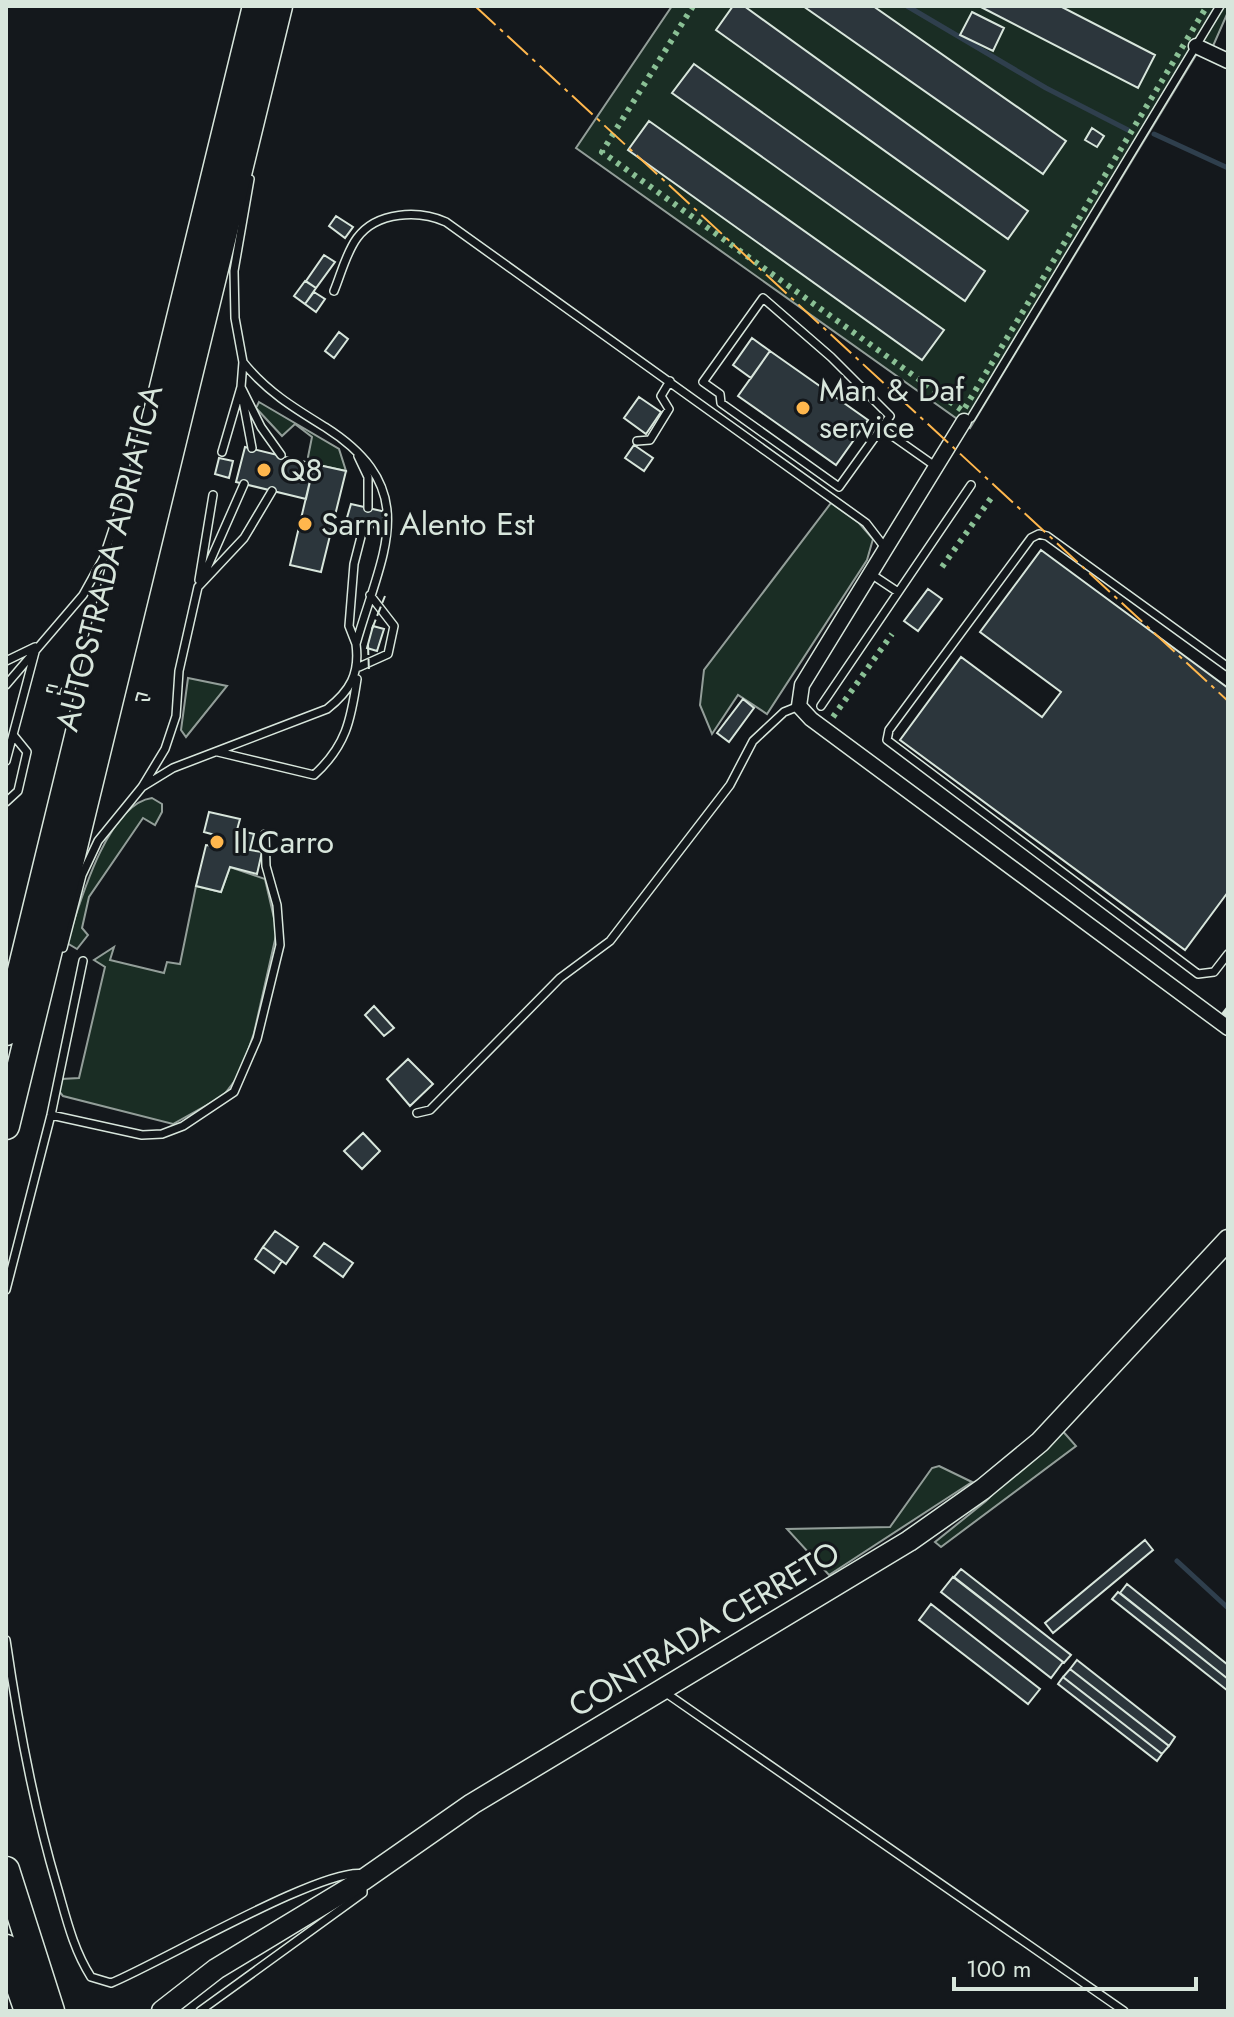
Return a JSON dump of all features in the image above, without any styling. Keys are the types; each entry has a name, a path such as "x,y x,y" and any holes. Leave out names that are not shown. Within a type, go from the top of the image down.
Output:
{"highway":[{"name":"AUTOSTRADA ADRIATICA","path":"6,1032 160,372 256,6"},
{"name":"AUTOSTRADA ADRIATICA","path":"6,1126 42,1001 279,6"},
{"path":"6,1870 51,2011"},
{"path":"6,1948 28,2011"}],"main road":[{"name":"CONTRADA CERRETO","path":"162,2011 216,1969 366,1878 472,1804 909,1541 983,1489 1040,1442 1228,1240"}],"street":[{"path":"1196,46 1228,61"},
{"path":"964,421 802,685 799,706 811,719 1228,1028"}],"lane":[{"path":"964,421 971,418 1220,6"},
{"path":"222,452 241,387 243,362 235,318 234,271 239,225 253,167"},
{"path":"334,291 357,238 366,228 404,214 422,213 446,222 866,523 886,549"},
{"path":"763,298 831,357 890,416 881,428 839,487 721,403 720,394 703,382 763,298"},
{"path":"243,362 269,392 343,439 384,484 390,520 356,644"},
{"path":"637,441 650,440 668,416 669,409 661,396 670,381"},
{"path":"241,387 252,448"},
{"path":"241,387 261,427 281,455"},
{"path":"881,428 936,467"},
{"path":"357,453 368,477 368,508"},
{"path":"198,587 244,484"},
{"path":"821,706 971,485"},
{"path":"198,587 244,538 272,491"},
{"path":"6,685 79,600 93,578 108,547 124,494"},
{"path":"59,964 89,857 107,826 142,787 165,749 176,716 179,671 198,587 213,495"},
{"path":"216,752 314,775 335,756 346,731 359,665 349,626 354,564 364,525"},
{"path":"1228,667 1047,536 1039,534 1031,538 889,730 887,740 1198,974 1214,972 1228,954"},
{"path":"871,574 898,592"},
{"path":"142,787 173,768 327,709 344,696 359,665 388,654 394,626 370,595"},
{"path":"6,661 37,646"},
{"path":"6,761 37,646"},
{"path":"417,1113 430,1110 560,978 610,941 730,785 753,741 768,724 799,706"},
{"path":"6,802 18,791 27,752 14,736"},
{"path":"51,1115 142,1135 162,1134 183,1126 234,1092 257,1039 280,945 277,905 266,866 265,834"},
{"path":"6,1290 51,1115 83,961"},
{"path":"6,1640 19,1730 45,1844 78,1957 91,1977 111,1983 315,1882 354,1871 366,1878 363,1893 200,2011"},
{"path":"660,1689 1124,2011"}],"green space":[{"path":"672,6 1228,6 1228,12 1213,46 1196,55 970,428 576,148"},
{"path":"259,402 339,449 346,471 314,464 308,457 312,437 295,424 282,436 256,408"},
{"path":"831,503 859,523 873,539 867,560 767,714 738,695 712,734 700,705 704,670"},
{"path":"188,678 227,686 186,737 181,730"},
{"path":"152,798 162,804 162,812 155,825 143,818 89,897 82,928 88,935 77,949 67,943 97,858 121,818 136,804"},
{"path":"230,867 265,879 277,931 254,1033 240,1074 223,1096 173,1124 63,1096 58,1090 61,1079 79,1078 105,967 94,960 114,947 110,960 164,973 167,962 180,964 196,886 221,892"},
{"path":"1060,1428 1076,1446 941,1547 935,1542 986,1501"},
{"path":"939,1466 972,1482 829,1575 787,1529 890,1527 932,1468"}],"building":[{"path":"733,6 744,6 1028,211 1008,239 716,30"},
{"path":"803,6 873,6 1066,141 1043,174"},
{"path":"979,6 1060,6 1155,55 1138,88"},
{"path":"972,12 1004,28 993,51 960,35"},
{"path":"694,64 985,271 965,301 672,93"},
{"path":"649,121 944,330 922,360 628,150"},
{"path":"1092,128 1104,136 1097,147 1085,140"},
{"path":"336,216 353,227 345,238 329,226"},
{"path":"324,255 335,262 316,288 306,281"},
{"path":"305,281 316,288 305,304 294,296"},
{"path":"314,292 325,299 316,312 305,304"},
{"path":"339,332 348,339 334,358 325,351"},
{"path":"752,338 770,351 751,378 733,365"},
{"name":"Man & Daf service","path":"770,351 868,420 836,465 738,396"},
{"path":"639,397 661,412 646,434 624,418"},
{"path":"634,445 653,458 644,471 625,458"},
{"path":"245,447 314,464 306,499 236,482"},
{"path":"219,458 233,461 229,478 215,474"},
{"path":"314,464 346,471 321,572 290,565"},
{"path":"351,504 386,512 381,529 346,521"},
{"path":"1041,550 1228,688 1228,892 1185,950 900,740 961,657 1042,717 1061,692 980,632"},
{"path":"928,589 942,599 918,631 904,621"},
{"path":"373,626 384,629 377,651 367,648"},
{"path":"743,699 754,708 729,742 717,733"},
{"path":"209,812 240,819 237,830 254,834 250,850 262,852 257,874 230,867 221,892 196,886 206,845 213,846 215,835 204,832"},
{"path":"374,1006 394,1028 384,1036 365,1015"},
{"path":"408,1059 433,1084 410,1106 387,1079"},
{"path":"363,1133 380,1151 362,1169 344,1151"},
{"path":"275,1231 298,1247 286,1264 263,1247"},
{"path":"324,1243 353,1263 343,1277 314,1256"},
{"path":"263,1247 282,1261 274,1273 255,1259"},
{"path":"1145,1540 1153,1550 1053,1633 1045,1623"},
{"path":"961,1569 1071,1655 1064,1663 954,1577"},
{"path":"953,1577 1063,1662 1051,1678 941,1592"},
{"path":"1127,1584 1228,1665 1228,1679 1120,1593"},
{"path":"1118,1592 1228,1679 1228,1691 1112,1599"},
{"path":"931,1604 1040,1689 1028,1704 919,1620"},
{"path":"1077,1660 1175,1737 1169,1746 1070,1669"},
{"path":"1070,1669 1169,1746 1162,1754 1063,1677"},
{"path":"1063,1677 1162,1754 1157,1761 1058,1684"}],"waterway":[{"path":"907,6 1046,88 1128,130"},
{"path":"1154,134 1228,168"},
{"path":"1177,1561 1228,1608"}],"hedge":[{"path":"693,6 602,152 963,411 1207,6"},
{"path":"942,567 994,494"},
{"path":"833,717 892,634"}],"fence":[{"path":"372,629 385,596"},
{"path":"368,645 369,672"},
{"path":"48,685 62,688 60,694 47,691 48,685"},
{"path":"138,693 150,696 149,700 136,700 138,693"}],"wall":[{"path":"1228,1008 1224,1013 1228,1016"}],"power":[{"path":"475,6 1228,701"}],"place":[{"name":"Man & Daf service","path":"803,408"},
{"name":"Q8","path":"264,470"},
{"name":"Sarni Alento Est","path":"305,524"},
{"name":"Il Carro","path":"217,842"}]}
